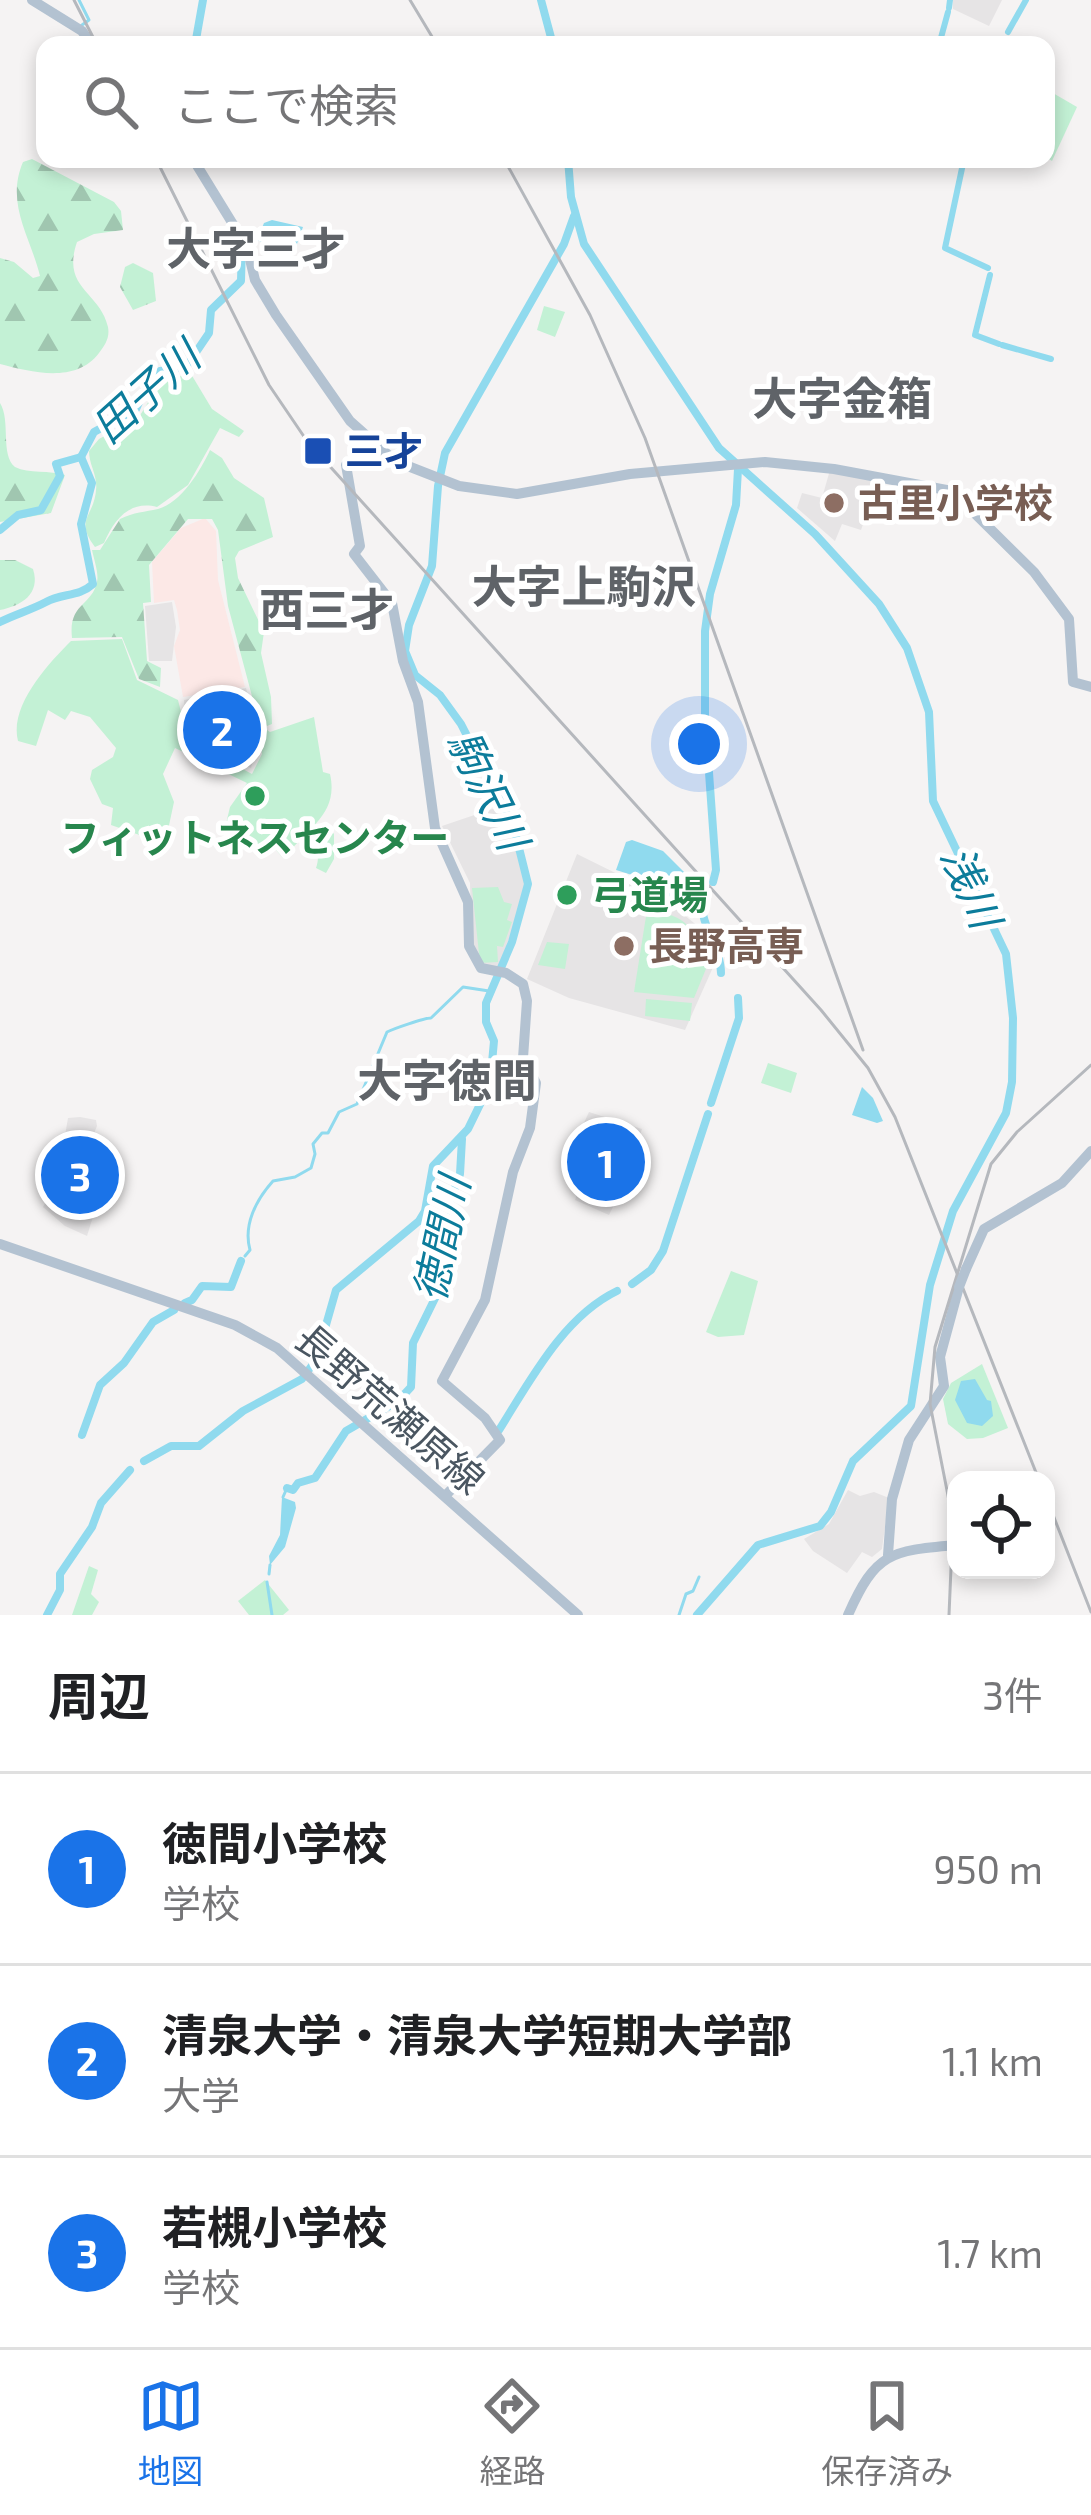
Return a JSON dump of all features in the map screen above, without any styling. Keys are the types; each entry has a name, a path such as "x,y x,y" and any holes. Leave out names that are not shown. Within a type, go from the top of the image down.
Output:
{"main road":[{"path":"32,0 86,36"},
{"path":"199,168 253,259 254,280 350,421 410,470 470,489 528,494 630,474 765,462 821,467 952,491 1055,598 1072,626 1073,682 1091,687"},
{"path":"373,444 346,465 360,546 354,554 392,603 403,662 417,698 435,828 468,902 471,955 481,968 518,980 526,992 524,1058 536,1082 528,1137 513,1170 485,1300 442,1382 484,1418 500,1440 445,1496"},
{"path":"888,1555 892,1499 909,1439 944,1386 940,1357 959,1287 984,1229 1062,1184 1091,1151"},
{"name":"長野荒瀬原線","path":"0,1244 235,1325 299,1365 578,1615"},
{"path":"848,1615 868,1574 888,1555 947,1546"}],"shaded area":[{"path":"953,0 1002,0 989,26 953,9"},
{"name":"古里小学校","path":"830,470 870,480 875,489 861,530 842,524 835,541 797,508 802,493 822,498"},
{"path":"205,518 216,531 218,580 245,687 183,697 174,646 180,630 177,610 174,600 154,603 152,562 181,528"},
{"path":"172,602 176,627 172,661 149,661 145,606"},
{"path":"246,688 258,739 251,768 193,740 186,726 184,700"},
{"path":"501,806 526,875 525,896 498,968 485,967 472,946 470,883 442,826"},
{"name":"長野高専","path":"577,854 660,895 700,928 714,965 685,1030 569,998 527,979"},
{"path":"589,1112 642,1129 609,1215 575,1200 587,1165 569,1155"},
{"path":"68,1118 96,1120 97,1126 82,1164 105,1178 87,1236 65,1226 43,1207 57,1183"},
{"path":"848,1490 889,1498 882,1549 872,1557 862,1552 847,1573 813,1551 804,1539 829,1524"}],"green space":[{"path":"1055,94 1077,107 1055,155"},
{"path":"32,159 36,168 49,168 114,202 121,211 123,230 77,242 74,270 104,315 108,335 89,363 66,372 0,364 0,258 14,262 33,278 40,276 18,207 23,162"},
{"path":"133,263 153,273 156,301 133,310 120,287 125,267"},
{"path":"544,306 565,312 555,337 537,330"},
{"path":"191,374 212,409 244,431 239,437 220,428 188,485 157,507 131,509 104,543 95,547 86,530 96,485 89,451 99,439 139,417 162,380"},
{"path":"0,403 10,462 27,470 65,475 51,513 0,522"},
{"path":"210,450 222,458 234,478 264,498 273,537 239,551 235,558 238,578 264,632 261,653 272,724 267,726 257,715 228,606 218,530 212,519 188,519 149,565 151,602 143,603 147,661 161,668 160,687 139,679 122,637 72,638 77,611 97,582 92,550 100,550 120,519 175,500"},
{"path":"0,560 15,560 33,569 35,578 27,597 0,610"},
{"path":"122,639 137,680 178,700 188,740 252,774 262,754 257,723 270,732 314,717 323,772 330,774 330,800 320,819 283,858 276,850 224,832 230,807 247,783 175,748 163,774 174,802 165,844 111,825 113,808 102,804 90,779 92,770 113,757 116,748 90,717 71,711 65,720 48,710 36,746 18,741 25,700 71,641"},
{"path":"327,826 334,834 334,859 326,873 316,868 316,839 318,829"},
{"path":"498,887 504,902 512,904 507,920 512,922 503,947 492,945 497,946 498,962 480,963 472,888"},
{"path":"647,910 681,920 698,941 708,964 694,998 634,992"},
{"path":"547,942 569,944 565,969 538,965"},
{"path":"646,999 692,1003 690,1021 645,1016"},
{"path":"768,1063 797,1073 791,1093 761,1083"},
{"path":"731,1271 758,1281 744,1335 718,1337 706,1332"},
{"path":"982,1364 1008,1428 967,1439 948,1424 943,1399 951,1383"},
{"path":"89,1566 98,1570 91,1594 99,1602 92,1615 72,1615"},
{"path":"265,1580 289,1610 283,1615 249,1615 238,1601"}],"water":[{"path":"272,220 303,227 293,255 257,240 264,223"},
{"path":"626,842 663,851 691,879 680,902 648,885 648,880 616,870"},
{"path":"862,1087 873,1098 883,1121 852,1115"},
{"path":"975,1379 991,1401 993,1416 982,1426 967,1423 955,1400 961,1381"},
{"path":"282,1497 295,1502 296,1508 285,1547 270,1565 269,1556 280,1535"}],"waterway":[{"path":"79,0 89,20 82,25"},
{"name":"田子川","path":"197,36 203,0"},
{"name":"浅川","path":"541,0 551,36"},
{"path":"949,8 950,0"},
{"path":"1008,32 1026,0"},
{"path":"941,36 948,12"},
{"name":"浅川","path":"569,168 584,244 719,448 815,534 879,604 907,648 929,712 933,801 1006,954 1013,1018 1012,1082 1006,1113 953,1211 930,1285 911,1406 853,1461 820,1526 758,1545 697,1615"},
{"path":"962,168 945,248 988,268"},
{"name":"駒沢川","path":"144,1461 171,1446 199,1446 243,1411 302,1379 316,1360 336,1290 419,1221 433,1166 468,1129 490,1084 494,1041 486,1022 486,1003 512,942 528,884 514,828 461,724 440,695 415,675 405,651 409,625 432,566 445,453 564,244 574,216"},
{"name":"田子川","path":"81,457 94,432 136,409 149,380 160,371 186,367 209,333 211,310 241,281 242,244"},
{"path":"990,275 975,335 999,344"},
{"path":"1002,345 1051,359"},
{"name":"田子川","path":"0,530 18,515 41,510 60,476 56,464 81,457"},
{"path":"0,622 93,584 81,524 92,483 81,457"},
{"path":"713,882 705,631 710,594 736,505 738,469"},
{"path":"704,893 705,923 721,973"},
{"path":"245,1256 250,1250 252,1213 261,1196 273,1181 311,1168 313,1144 328,1133 339,1112 357,1104 387,1032 431,1018 463,987 489,991"},
{"path":"711,1103 739,1018 738,998"},
{"path":"632,1284 651,1270 663,1251 708,1114"},
{"name":"徳間川","path":"287,1488 293,1490 298,1483 315,1478 346,1431 398,1401 411,1387 413,1343 441,1286 433,1251 452,1213 462,1139"},
{"path":"185,1303 202,1286 231,1287 241,1261"},
{"path":"499,1430 564,1333 617,1291"},
{"path":"82,1435 100,1385 124,1363 153,1322 174,1310"},
{"name":"駒沢川","path":"47,1615 60,1590 60,1574 92,1527 101,1503 130,1470"},
{"path":"283,1497 287,1488"},
{"path":"269,1574 270,1565"},
{"path":"679,1615 699,1577"},
{"path":"267,1582 272,1615"}],"railway":[{"path":"74,0 92,36"},
{"path":"410,0 432,36"},
{"path":"160,168 269,385 307,441 821,1010 868,1068 895,1117 1035,1471"},
{"path":"509,168 590,315 645,438 863,1050"},
{"path":"949,1615 953,1521 930,1404 935,1347 991,1164 1017,1132 1091,1065"},
{"path":"1055,1520 1091,1612"}],"place":[{"name":"三才","path":"318,451"},
{"name":"古里小学校","path":"834,503"},
{"name":"清泉大学・清泉大学短期大学部","path":"222,730"},
{"name":"フィットネスセンター","path":"255,796"},
{"name":"弓道場","path":"567,895"},
{"name":"長野高専","path":"624,946"},
{"name":"徳間小学校","path":"606,1162"},
{"name":"若槻小学校","path":"80,1175"}],"district":[{"name":"大字三才","path":"256,249"},
{"name":"大字金箱","path":"842,399"},
{"name":"大字上駒沢","path":"584,587"},
{"name":"西三才","path":"327,610"},
{"name":"大字徳間","path":"447,1081"}]}
